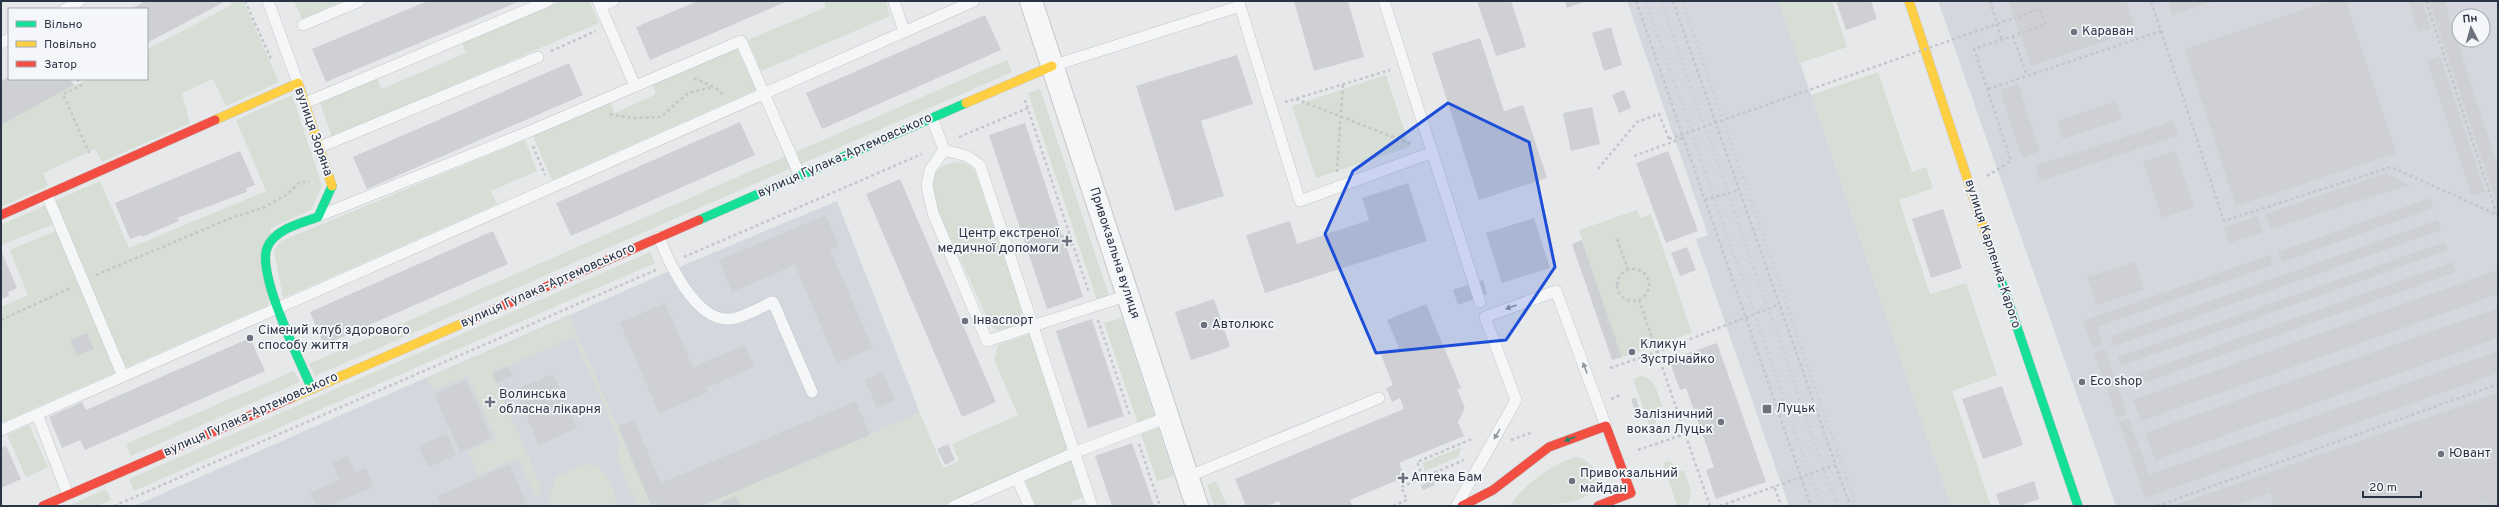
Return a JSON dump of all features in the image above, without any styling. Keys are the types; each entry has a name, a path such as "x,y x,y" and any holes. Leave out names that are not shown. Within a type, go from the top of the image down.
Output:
{"street":[{"name":"Привокзальна вулиця","path":"1030,1 1197,506"},
{"name":"вулиця Карпенка-Карого","path":"1909,1 1970,188 2078,506"},
{"name":"вулиця Гулака-Артемовського","path":"43,506 1052,66"},
{"name":"вулиця Зоряна","path":"1,215 298,83 332,187 318,217"},
{"path":"312,389 278,308 265,263 266,249 276,235 318,217"},
{"path":"1462,506 1493,490 1549,447 1606,426 1631,493 1598,506"}],"lane":[{"path":"67,8 80,1"},
{"path":"268,1 298,83"},
{"path":"303,25 360,1"},
{"path":"305,103 548,1"},
{"path":"614,1 599,4 635,86"},
{"path":"894,1 904,32"},
{"path":"1,430 974,1"},
{"path":"1384,1 1480,302"},
{"path":"1052,66 1239,4 1300,201 1335,190 1433,152"},
{"path":"318,217 528,132 741,41 800,176"},
{"path":"320,147 538,57"},
{"path":"932,118 943,148"},
{"path":"943,148 930,170 927,186 933,213 987,341 1128,295"},
{"path":"943,148 967,156 980,165 1076,452 1092,506"},
{"path":"47,195 123,376"},
{"path":"659,237 670,264 704,310 716,317 730,319 773,302 812,392"},
{"path":"1457,506 1516,400 1485,317 1556,291 1606,426"},
{"path":"1187,477 1379,398"},
{"path":"37,414 68,495"},
{"path":"954,506 1076,452 1168,417"},
{"path":"1018,478 1029,506"},
{"path":"1631,493 1636,506"}],"path":[{"path":"245,1 284,89"},
{"path":"1636,1 1744,317 1811,506"},
{"path":"1673,1 1850,506"},
{"path":"1990,1 2002,40"},
{"path":"2151,1 2224,221 2391,167 2497,215"},
{"path":"2426,1 2497,215"},
{"path":"1598,169 1637,122 1659,114 1669,139 2040,9 2045,25 1974,49 2011,161 1970,188"},
{"path":"538,57 609,26"},
{"path":"1988,89 2161,30"},
{"path":"2013,36 2027,76"},
{"path":"672,70 713,86 737,106"},
{"path":"1271,106 1390,70"},
{"path":"78,80 81,86 63,94 97,172"},
{"path":"1019,80 1160,506"},
{"path":"1335,190 1343,84"},
{"path":"590,106 599,107 606,113 632,118 661,117 688,93 713,86"},
{"path":"1296,99 1433,152"},
{"path":"114,506 670,264 943,148 1028,108"},
{"path":"528,132 550,188"},
{"path":"1634,156 1683,138"},
{"path":"1,320 48,300 83,280 231,218 265,207 286,195 300,182 315,182"},
{"path":"1705,200 1739,190"},
{"path":"1618,239 1628,269"},
{"path":"1636,268 1644,272 1649,279 1648,292 1639,300 1626,299 1618,290 1617,281 1621,274 1628,269 1636,268"},
{"path":"1639,300 1710,506"},
{"path":"1610,368 1657,352 1780,304"},
{"path":"2157,506 2498,384"},
{"path":"1618,458 1685,434"},
{"path":"1423,477 1417,462 1472,439"},
{"path":"1392,506 1406,500 1401,487 1462,461"},
{"path":"1720,506 1775,488 1836,465"},
{"path":"1775,488 1781,506"}],"highlighted area":[{"path":"1448,103 1529,142 1555,267 1506,340 1376,353 1325,234 1353,171"}],"shaded area":[{"path":"230,1 243,1 279,82 226,106 213,79 182,93 190,123 102,162 95,149 43,173 48,186 1,207 1,125 74,85 88,80 148,80 148,48 232,5"},
{"path":"294,1 343,1 302,19"},
{"path":"562,1 589,1 599,23 332,137 320,103 377,79 382,89 466,53 462,43"},
{"path":"824,1 886,1 890,16 761,71 748,40 826,7"},
{"path":"1627,1 1779,1 1951,506 1789,506 1696,239 1708,235"},
{"path":"1779,1 1832,1 1847,47 1800,63"},
{"path":"1938,1 2498,1 2498,506 2116,506"},
{"path":"736,47 756,90 552,180 533,136 610,102 615,113 656,94 652,84"},
{"path":"1007,60 1012,72 801,164 796,152"},
{"path":"1878,72 1912,172 1926,167 1933,188 1899,200 1930,294 1966,283 1997,375 1952,391 1991,506 1951,506 1811,95"},
{"path":"1386,75 1410,147 1316,178 1292,106"},
{"path":"1040,89 1109,296 1097,300 1028,93"},
{"path":"292,95 322,186 311,210 271,228 268,305 125,368 55,201 100,181 129,248 266,191 236,120"},
{"path":"525,140 537,171 491,191 497,204 283,298 274,251 281,241"},
{"path":"786,156 791,168 315,376 309,364"},
{"path":"955,162 966,163 975,171 1022,310 1020,320 1015,326 997,330 991,326 937,209 932,187 935,173 943,166"},
{"path":"837,201 920,413 701,506 134,506 672,270"},
{"path":"46,205 54,224 1,245 1,225"},
{"path":"1637,210 1640,218 1651,214 1692,333 1622,357 1579,230"},
{"path":"57,230 116,372 1,423 1,307 28,295 10,250"},
{"path":"650,252 655,263 134,491 129,479"},
{"path":"569,316 652,505 657,502 658,506 637,506 616,457 620,442 574,337 492,373 539,481 541,491 536,497 518,458 478,475 468,452 496,439 468,376 433,391 427,378"},
{"path":"1122,318 1155,419 1138,424 1104,323"},
{"path":"1031,333 1070,449 942,506 701,506 920,413 943,468 959,461 952,444 1018,415 994,360 998,345"},
{"path":"294,371 300,382 131,456 126,444"},
{"path":"1642,376 1647,378 1653,384 1658,392 1662,406 1655,409 1657,417 1655,423 1649,425 1633,379"},
{"path":"29,425 48,467 26,477 7,435"},
{"path":"1158,428 1174,476 1157,481 1141,434"},
{"path":"1462,447 1458,457 1425,471 1422,463"},
{"path":"1578,457 1591,465 1597,477 1594,489 1589,495 1574,501 1556,504 1536,506 1511,505 1515,498 1540,475 1561,463"},
{"path":"1073,460 1084,497 1072,501 1073,506 1036,506 1025,480"},
{"path":"1669,461 1674,465 1677,473 1684,470 1691,492 1687,506 1677,506 1663,463"},
{"path":"587,463 600,468 605,473 619,506 550,506 548,503 555,477"},
{"path":"1216,481 1227,506 1214,506 1207,485"},
{"path":"106,489 111,500 97,506 68,506"}],"building":[{"path":"146,1 224,2 148,42 148,8 133,8"},
{"path":"428,1 520,1 326,82 312,49"},
{"path":"698,1 788,1 650,60 636,27"},
{"path":"1294,1 1348,1 1364,57 1314,71"},
{"path":"1477,1 1511,1 1526,47 1496,56"},
{"path":"1565,1 1587,1 1567,8"},
{"path":"1836,1 1871,1 1877,19 1846,30"},
{"name":"Караван","path":"2008,1 2126,1 2136,30 2031,66"},
{"path":"2168,1 2213,1 2172,15"},
{"path":"2330,1 2346,1 2396,153 2236,206 2184,49"},
{"path":"2408,1 2422,1 2431,28 2418,32"},
{"path":"2429,1 2444,1 2451,22 2451,48 2459,48 2498,166 2498,208"},
{"path":"985,15 1001,50 822,129 806,93"},
{"path":"1611,27 1622,65 1604,71 1592,33"},
{"path":"1480,38 1504,111 1523,105 1547,178 1479,200 1432,53"},
{"path":"1237,55 1253,104 1201,121 1224,196 1175,211 1136,86"},
{"path":"2440,56 2485,192 2472,196 2427,60"},
{"path":"569,63 583,95 367,189 353,157"},
{"path":"8,78 8,80 71,80 74,85 1,125 1,81"},
{"path":"2018,84 2040,151 2022,158 2000,90"},
{"path":"1624,90 1631,108 1619,113 1612,95"},
{"path":"2116,101 2122,119 2063,139 2057,121"},
{"path":"1592,107 1600,144 1571,151 1563,113"},
{"path":"2173,121 2178,136 2040,181 2035,166"},
{"path":"740,122 755,155 571,236 556,203"},
{"path":"1025,123 1062,235 1068,233 1072,246 1067,248 1083,297 1047,309 989,135"},
{"path":"240,151 255,185 246,188 247,192 177,218 179,221 142,237 141,235 130,239 115,203"},
{"path":"1668,151 1698,231 1666,243 1636,163"},
{"path":"2175,151 2194,207 2162,218 2143,162"},
{"path":"2387,173 2409,185 2271,229 2265,214"},
{"path":"900,179 996,402 962,417 866,194"},
{"path":"1408,183 1427,241 1265,293 1246,235 1290,221 1297,244 1369,220 1362,198"},
{"path":"2430,198 2433,208 2282,262 2278,252"},
{"path":"1943,209 1962,268 1931,278 1912,219"},
{"path":"826,215 839,246 830,250 873,348 837,363 795,265 732,292 719,260"},
{"path":"2257,216 2263,232 2229,243 2224,227"},
{"path":"1534,218 1550,268 1502,283 1486,233"},
{"path":"2438,220 2441,230 2114,346 2111,336"},
{"path":"493,231 508,264 324,345 310,312"},
{"path":"1582,240 1622,357 1612,360 1572,244"},
{"path":"2445,242 2448,250 2121,366 2118,357"},
{"path":"1687,247 1696,270 1680,276 1671,253"},
{"path":"2,253 17,288 8,292 9,296 1,299"},
{"path":"2270,255 2273,265 2097,327 2103,344 2092,348 2083,321"},
{"path":"2135,262 2144,289 2096,305 2087,277"},
{"path":"2453,262 2456,272 2129,388 2126,378"},
{"path":"2498,270 2498,294 2141,421 2133,400"},
{"path":"1483,280 1487,294 1458,305 1453,290"},
{"path":"1214,299 1230,347 1191,360 1175,312"},
{"path":"665,303 693,367 745,345 754,367 706,388 708,392 659,413 620,323"},
{"path":"1426,304 1461,388 1457,389 1465,408 1458,422 1464,436 1399,463 1405,477 1350,500 1352,505 1349,506 1281,506 1279,501 1267,506 1246,506 1235,479 1404,409 1400,398 1392,402 1386,388 1393,385 1381,355 1399,348 1387,320"},
{"path":"2498,308 2498,338 2155,460 2145,433"},
{"path":"1092,319 1124,416 1088,428 1056,331"},
{"path":"87,333 94,349 77,356 70,340"},
{"path":"250,338 265,371 85,450 80,440 62,448 49,417 82,402 86,410"},
{"name":"Залізничний вокзал Луцьк","path":"1717,343 1766,482 1716,499 1706,470 1714,467 1686,388 1680,390 1669,360"},
{"path":"2105,349 2127,414 2117,418 2094,353"},
{"path":"2498,351 2498,373 2145,498 2119,422 2129,419 2149,475"},
{"path":"508,366 513,376 496,383 492,373"},
{"path":"883,372 895,400 877,408 865,380"},
{"path":"553,374 577,428 539,445 515,390"},
{"path":"466,380 492,438 460,452 434,394"},
{"path":"2002,386 2023,445 1983,459 1962,399"},
{"name":"Ювант","path":"2498,393 2498,506 2489,506 2486,502 2475,506 2274,506 2270,493 2233,506 2172,506"},
{"path":"1636,398 1640,410 1635,412 1631,399"},
{"path":"856,401 870,435 701,506 658,506 657,502 651,505 618,426 634,420 661,483"},
{"path":"447,434 456,455 428,467 419,446"},
{"path":"1132,443 1154,506 1112,506 1095,456"},
{"path":"948,444 955,460 945,465 937,449"},
{"path":"6,446 21,479 1,488 1,448"},
{"path":"347,456 355,473 366,468 374,486 329,506 316,506 310,493 339,480 332,463"},
{"path":"510,464 526,503 518,506 438,506 441,504 438,496"},
{"path":"1433,480 1435,485 1423,490 1421,485"},
{"path":"2034,481 2039,499 2019,506 2000,506 1996,494"},
{"path":"736,496 741,506 723,506 721,502"}],"railway":[{"path":"1646,1 1821,506"},
{"path":"1661,1 1837,506"},
{"path":"1682,1 1856,506"}],"traffic: fast":[{"path":"699,220 966,103"},
{"path":"312,389 281,318 274,297 268,277 266,261 267,248 271,241 282,231 318,217 332,186"},
{"path":"1990,248 2078,506"}],"traffic: slow":[{"path":"1909,1 1990,248"},
{"path":"966,103 1052,66"},
{"path":"215,120 298,83 332,186"},
{"path":"291,398 477,317"}],"traffic: jam":[{"path":"1,215 215,120"},
{"path":"477,317 699,220"},
{"path":"43,506 291,398"},
{"path":"1462,506 1493,490 1549,447 1606,426 1631,493 1598,506"}],"place":[{"name":"Караван","path":"2074,32"},
{"name":"Центр екстреної медичної допомоги","path":"1067,241"},
{"name":"Інваспорт","path":"965,321"},
{"name":"Автолюкс","path":"1204,325"},
{"name":"Сімений клуб здорового способу життя","path":"250,338"},
{"name":"Кликун Зустрічайко","path":"1632,352"},
{"name":"Eco shop","path":"2082,382"},
{"name":"Волинська обласна лікарня","path":"490,402"},
{"name":"Луцьк","path":"1767,409"},
{"name":"Залізничний вокзал Луцьк","path":"1721,422"},
{"name":"Ювант","path":"2441,454"},
{"name":"Аптека Бам","path":"1403,478"},
{"name":"Привокзальний майдан","path":"1572,481"}]}
